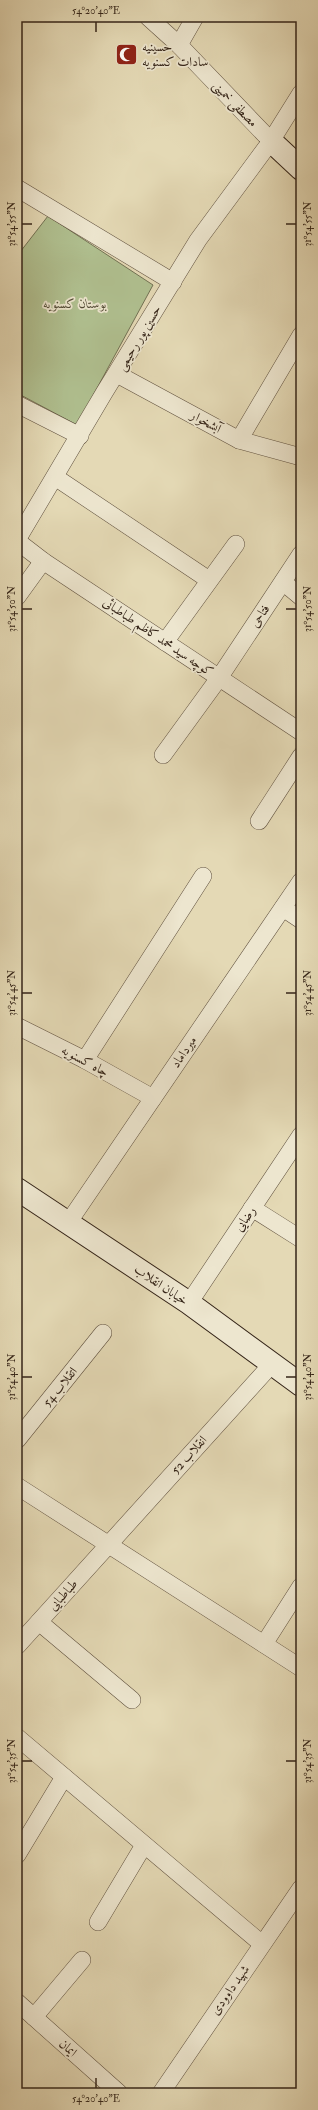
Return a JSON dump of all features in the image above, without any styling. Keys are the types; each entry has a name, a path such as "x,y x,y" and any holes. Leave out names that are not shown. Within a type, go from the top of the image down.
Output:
{"main road":[{"path":"271,141 301,169"},
{"name":"خیابان انقلاب","path":"17,1189 189,1303 271,1365 300,1383"}],"street":[{"name":"مصطفی خمینی","path":"148,17 179,45 271,141"},
{"path":"179,45 196,17"},
{"name":"حسین پور رحیمی","path":"17,540 198,240 271,141 301,93"},
{"path":"17,188 173,282"},
{"path":"239,440 301,336"},
{"name":"آبشخوار","path":"117,374 239,440 301,457"},
{"path":"17,404 80,436"},
{"path":"55,477 209,580"},
{"name":"کوچه سید محمد کاظم طباطبائی","path":"17,540 43,561 301,732"},
{"path":"165,642 236,544"},
{"name":"فتاحی","path":"163,755 219,678 301,554"},
{"path":"17,597 43,561"},
{"path":"283,582 301,597"},
{"path":"259,821 301,756"},
{"path":"85,1060 203,876"},
{"name":"میرداماد","path":"68,1223 301,881"},
{"path":"282,908 301,920"},
{"name":"چاه کسنویه","path":"17,1026 85,1060 153,1098"},
{"name":"رضایی","path":"189,1303 301,1135"},
{"path":"252,1208 301,1239"},
{"name":"اتقلاب 54","path":"17,1440 103,1333"},
{"name":"انقلاب 52","path":"108,1545 271,1365"},
{"path":"17,1486 301,1668"},
{"name":"طباطبایی","path":"17,1646 108,1545"},
{"path":"264,1644 301,1586"},
{"path":"39,1622 132,1700"},
{"path":"17,1737 262,1944"},
{"path":"17,1855 64,1777"},
{"path":"98,1922 144,1845"},
{"name":"شهید داوودی","path":"161,2093 301,1889"},
{"path":"34,2017 82,1960"},
{"name":"ایمان","path":"17,2002 119,2093"}],"green space":[{"name":"بوستان کسنویه","path":"48,216 153,285 77,425 17,393 17,256"}],"place":[{"name":"حسینیه سادات کسنویه","path":"127,54"}]}
